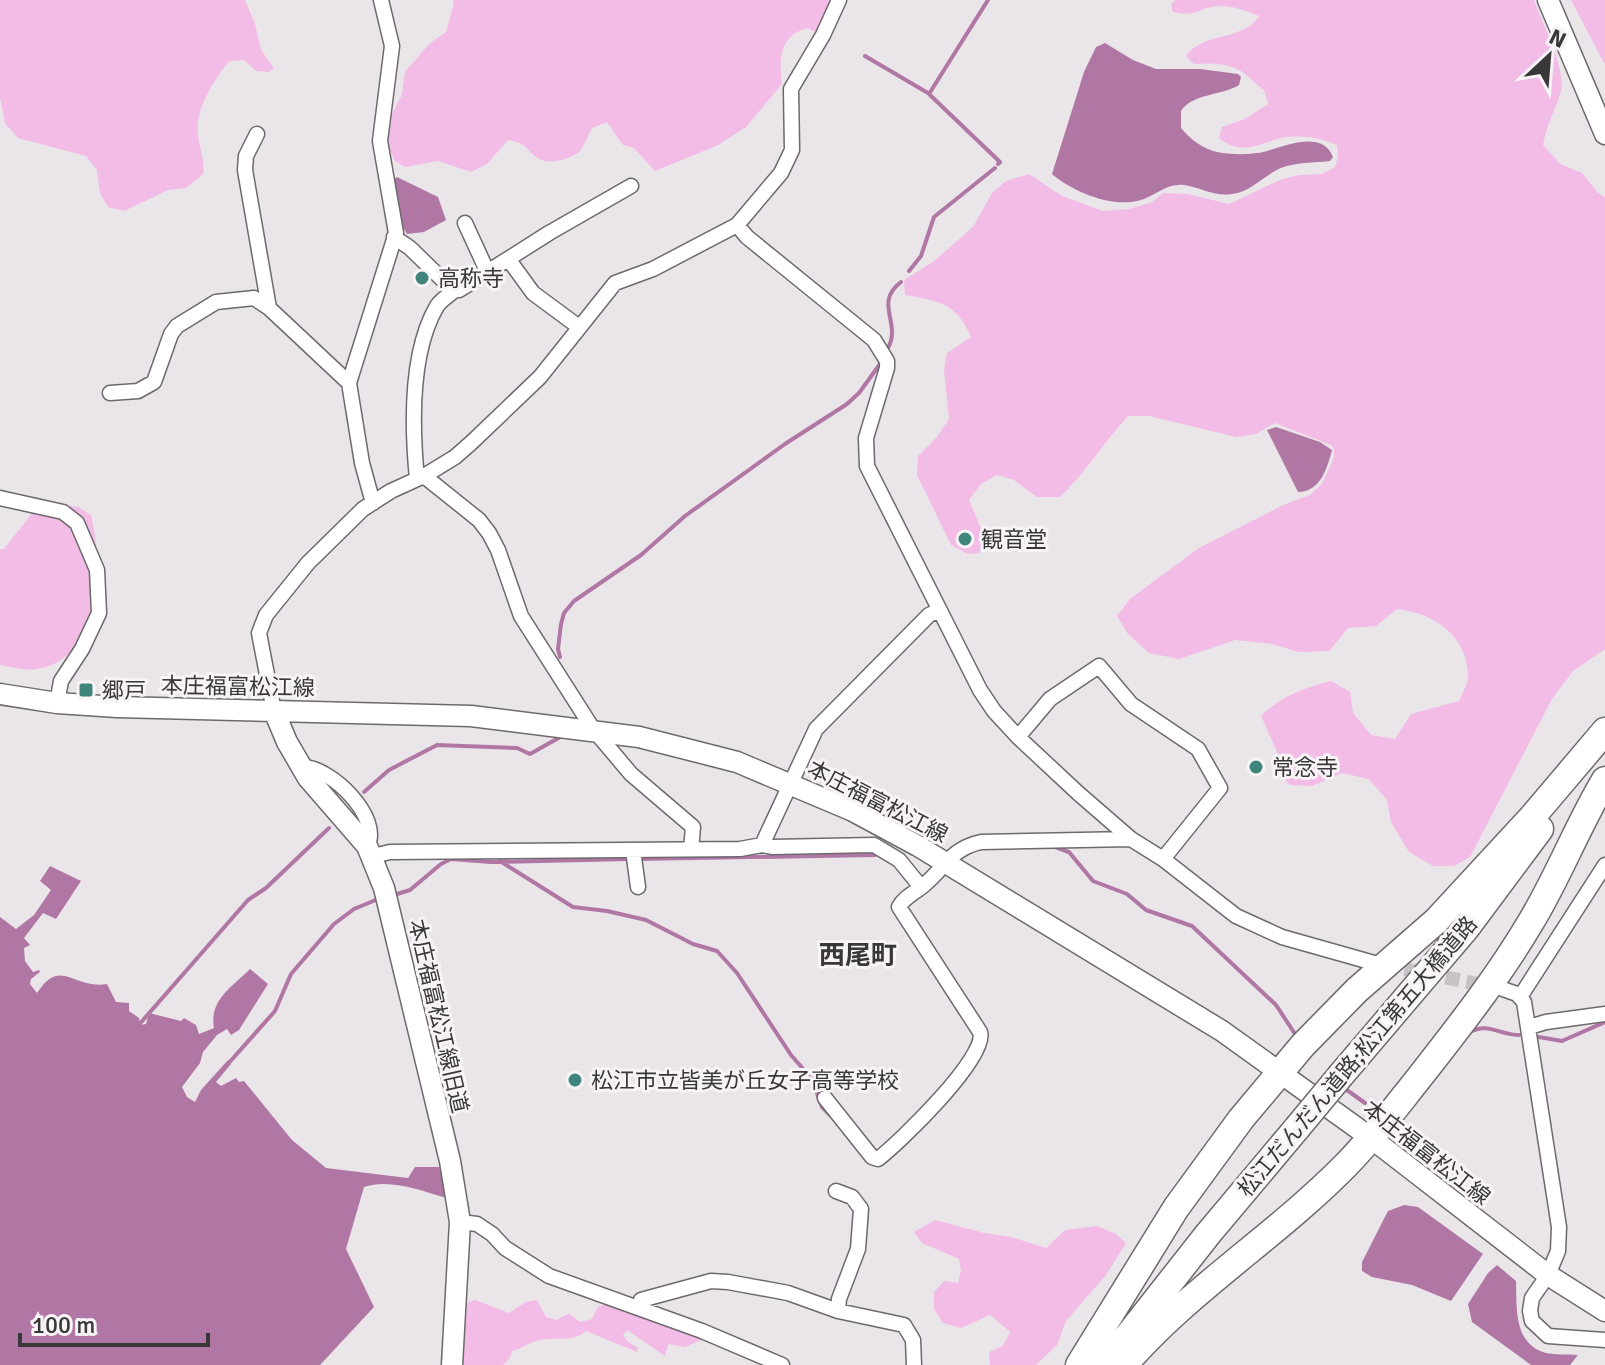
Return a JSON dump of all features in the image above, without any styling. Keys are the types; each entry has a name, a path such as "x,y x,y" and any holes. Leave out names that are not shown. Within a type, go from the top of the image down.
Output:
{"highway":[{"path":"1079,1365 1176,1208 1216,1151 1281,1072 1357,990 1436,921 1533,816 1605,731"},
{"name":"松江だんだん道路;松江第五大橋道路","path":"1105,1365 1208,1234 1467,927 1605,743"},
{"path":"1124,1365 1146,1340 1201,1291 1262,1243 1371,1138 1459,1028 1505,963 1533,919 1605,780"}],"main road":[{"path":"1548,0 1605,134"},
{"name":"本庄福富松江線","path":"0,694 57,703 471,716 593,729 690,748 790,782 853,811 945,863 1222,1031 1371,1138 1548,1275 1605,1311"},
{"name":"本庄福富松江線旧道","path":"274,711 302,767 370,851 384,888 450,1161 460,1222 452,1365"}],"street":[{"path":"373,503 359,450 349,383 394,237 380,141 392,46 381,0"},
{"path":"274,711 259,633 266,615 308,563 373,503 455,457 540,377 615,283 653,269 737,225 781,173 792,150 791,89 823,35 839,0"},
{"path":"257,134 246,156 245,170 269,308"},
{"path":"631,186 455,290 438,304 422,341 412,426 420,477 479,520 489,533 521,616 593,729 631,774 693,827 691,849"},
{"path":"465,223 488,273"},
{"path":"737,225 747,237 874,340 885,356 887,368 868,429 865,457 873,479 987,702 1018,737 1131,839 1163,859 1212,899 1258,928 1374,963"},
{"path":"394,237 455,290"},
{"path":"509,260 533,293 579,327"},
{"path":"110,393 138,391 154,382 171,334 177,326 216,302 254,298 269,308 349,383"},
{"path":"0,498 63,512 77,523 97,570 99,613 82,649 61,681 57,703"},
{"path":"762,845 816,729 929,615 939,610"},
{"path":"1018,737 1050,699 1099,666 1131,704 1198,749 1220,788 1163,859"},
{"path":"825,1098 872,1157 878,1159 960,1078 982,1042 980,1032 900,909 900,903 945,863 968,845 981,842 1131,839"},
{"path":"370,851 634,856 762,845 874,845 899,860 921,887"},
{"path":"634,856 638,887"},
{"path":"1605,865 1520,997 1529,1027 1559,1227 1558,1251 1548,1275 1532,1298 1532,1321 1548,1336 1605,1340"},
{"path":"1497,987 1520,997"},
{"path":"1529,1027 1605,1014"},
{"path":"836,1191 852,1197 861,1209 858,1249 839,1299 838,1311"},
{"path":"460,1222 477,1224 505,1248 549,1276 688,1326 782,1365"},
{"path":"641,1300 711,1281 788,1293 838,1311 904,1325 913,1340 914,1365"}],"shaded area":[{"path":"0,0 245,0 261,50 274,68 269,72 256,71 244,60 229,61 212,86 199,116 203,174 186,188 168,190 124,211 108,207 100,193 97,170 86,156 18,138 5,123 0,97"},
{"path":"453,0 835,0 821,29 815,32 808,28 798,31 786,42 781,57 782,84 746,127 718,145 655,171 634,148 623,145 607,122 592,128 580,151 560,160 543,161 523,145 508,140 487,164 471,172 438,161 405,167 395,161 384,129 402,95 405,72 429,44 446,32"},
{"path":"1175,0 1534,0 1557,58 1562,81 1543,145 1560,164 1582,173 1605,197 1605,649 1573,671 1552,699 1470,857 1454,866 1433,866 1409,852 1391,822 1387,800 1369,779 1342,773 1312,786 1290,785 1277,772 1279,756 1261,716 1293,694 1331,681 1350,692 1353,713 1371,735 1395,739 1411,714 1459,701 1468,680 1462,650 1436,621 1397,609 1376,626 1348,628 1329,651 1299,652 1272,644 1235,640 1179,659 1149,653 1128,634 1117,616 1131,598 1199,548 1283,505 1310,495 1322,484 1334,457 1331,445 1275,423 1256,434 1236,437 1149,416 1128,416 1060,497 1037,497 1014,480 997,475 981,484 969,500 985,538 979,553 968,554 951,545 917,475 918,456 949,419 944,370 947,353 971,337 953,310 928,299 905,295 904,280 933,262 973,227 992,193 1006,181 1029,174 1062,196 1103,211 1129,209 1152,202 1163,193 1188,194 1229,204 1280,180 1322,174 1335,167 1337,145 1319,139 1287,137 1245,148 1219,138 1222,127 1245,119 1268,104 1264,90 1234,68 1194,64 1186,56 1202,43 1244,29 1259,16 1224,6 1188,14 1173,12 1171,5"},
{"path":"1571,0 1605,0 1605,63 1604,63"},
{"path":"1105,43 1133,60 1156,69 1200,69 1241,77 1239,85 1232,89 1193,101 1181,111 1181,128 1207,149 1249,154 1294,143 1313,142 1328,149 1333,157 1330,161 1281,168 1245,190 1232,194 1178,185 1144,199 1120,202 1108,201 1071,187 1052,174 1084,72 1096,47"},
{"path":"397,177 438,197 446,220 424,232 407,234 400,222 393,181"},
{"path":"1276,427 1320,442 1332,450 1325,472 1312,488 1298,492 1267,430"},
{"path":"78,507 91,515 95,535 96,582 85,629 74,648 58,662 37,669 0,665 0,549 4,549 36,508"},
{"path":"50,866 81,881 56,919 43,913 24,938 30,945 24,948 25,961 33,972 40,972 31,979 30,984 37,993 46,982 61,975 96,985 107,984 116,1002 129,1003 129,1011 139,1018 140,1025 146,1024 149,1013 181,1021 184,1018 196,1025 199,1034 214,1028 213,1018 218,1002 250,969 268,984 239,1030 231,1035 227,1029 217,1035 203,1052 200,1063 182,1087 187,1097 195,1102 201,1090 228,1060 231,1064 216,1082 221,1086 236,1078 239,1082 244,1081 292,1140 326,1168 408,1178 415,1167 441,1167 447,1198 395,1185 364,1187 346,1249 374,1307 320,1365 0,1365 0,917 16,929 34,915 51,890 40,881"},
{"path":"1404,1205 1418,1207 1483,1254 1451,1301 1412,1285 1372,1277 1362,1271 1362,1262 1388,1211"},
{"path":"935,1220 1046,1248 1065,1230 1097,1226 1116,1234 1126,1243 1106,1275 1066,1321 1057,1345 1036,1365 990,1365 989,1352 1003,1346 1010,1332 990,1315 961,1328 943,1323 934,1309 934,1292 944,1281 958,1283 961,1270 959,1259 922,1243 914,1232"},
{"path":"1497,1265 1516,1281 1517,1313 1522,1333 1528,1342 1546,1353 1578,1355 1570,1365 1531,1365 1472,1322 1468,1304 1488,1273"},
{"path":"475,1300 509,1313 526,1302 537,1300 546,1317 556,1320 569,1314 580,1322 592,1319 598,1307 610,1302 704,1339 685,1347 668,1344 665,1356 627,1330 623,1335 638,1348 637,1352 586,1331 575,1337 533,1342 512,1351 503,1365 464,1365 460,1306"}],"waterway":[{"path":"988,0 929,94 1000,162 998,164"},
{"path":"865,56 928,93"},
{"path":"909,271 921,256 934,217 995,168"},
{"path":"888,348 892,330 889,298 901,282"},
{"path":"560,657 561,624 564,613 574,601 641,555 685,516 847,404 880,364"},
{"path":"364,792 389,770 437,745 517,748 530,754 562,736"},
{"path":"137,1027 248,900 266,888 329,828"},
{"path":"1055,847 1069,852 1093,881 1127,894 1146,910 1192,926 1276,1005 1297,1037"},
{"path":"638,859 875,855"},
{"path":"397,894 410,890 451,859 491,862 629,859"},
{"path":"500,861 573,907 646,920 693,944 717,951 737,973 791,1055 812,1079 822,1107 830,1115"},
{"path":"227,1065 275,1011 291,974 334,924 354,909 378,899"},
{"path":"1533,1036 1562,1041 1605,1022"},
{"path":"1468,1033 1488,1028 1519,1035"},
{"path":"1344,1088 1365,1103"}],"tunnel":[{"path":"1384,965 1493,987"}],"place":[{"name":"高称寺","path":"422,278"},
{"name":"観音堂","path":"965,539"},
{"name":"郷戸","path":"86,690"},
{"name":"常念寺","path":"1256,767"},
{"name":"松江市立皆美が丘女子高等学校","path":"575,1080"}],"district":[{"name":"西尾町","path":"858,955"}]}
